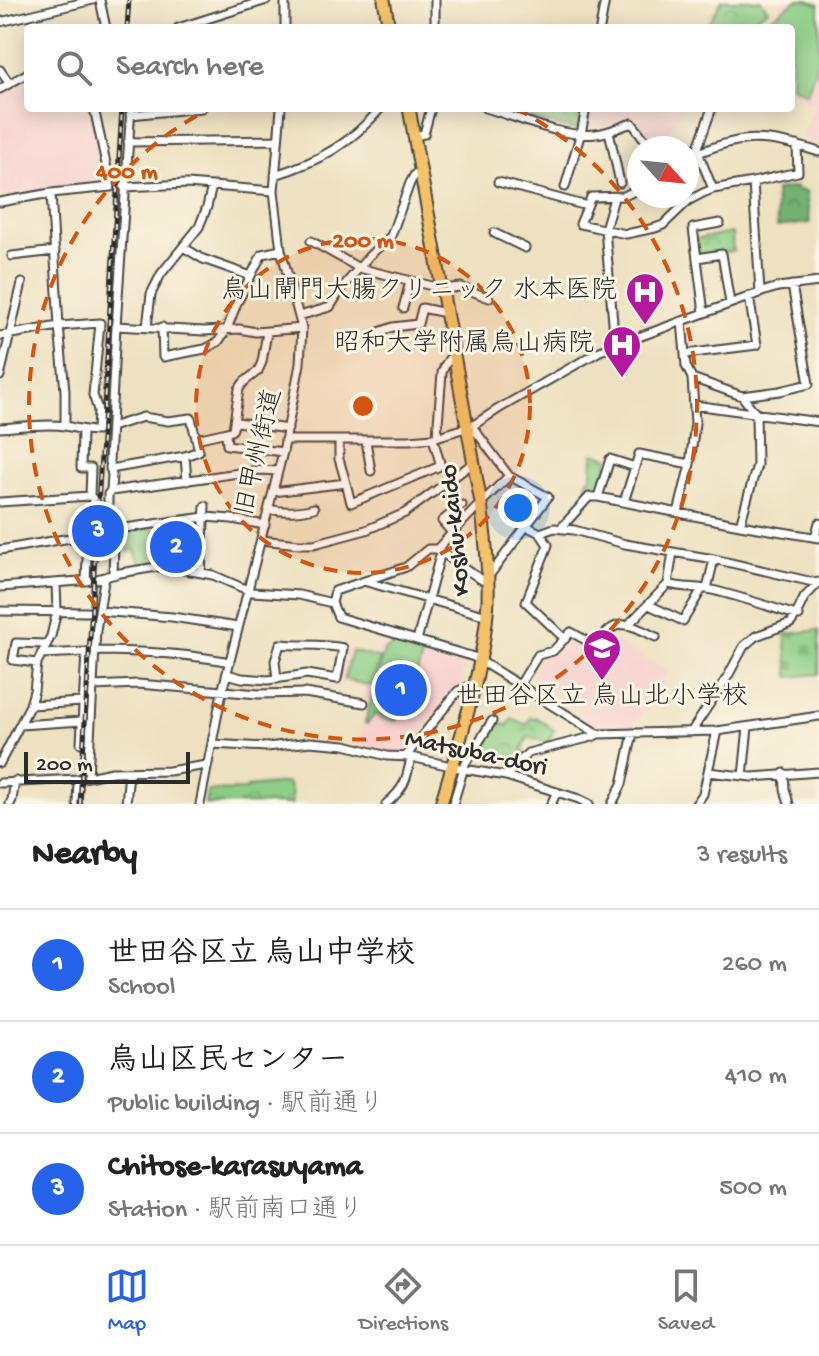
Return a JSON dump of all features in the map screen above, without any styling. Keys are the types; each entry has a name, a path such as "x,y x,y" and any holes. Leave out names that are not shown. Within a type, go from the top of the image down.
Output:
{"highway":[{"path":"387,0 391,24"},
{"name":"Koshu-kaido","path":"407,112 414,136 449,359 467,427 469,466 478,506"},
{"name":"Koshu-kaido","path":"407,112 415,174 467,427 488,602 454,767 441,804"},
{"name":"Koshu-kaido","path":"434,804 454,767 467,687 477,659 485,579"}],"street":[{"path":"0,22 93,0"},
{"path":"100,0 105,24"},
{"path":"205,24 267,0"},
{"path":"285,0 285,24"},
{"path":"435,0 435,24"},
{"path":"601,24 605,0"},
{"path":"0,70 9,83"},
{"path":"0,89 24,75"},
{"path":"0,202 111,187 95,112"},
{"path":"88,776 99,611 104,581 111,575 114,541 108,527 107,511 111,491 116,326 130,112"},
{"name":"旧甲州街道","path":"200,804 222,692 283,452 300,364 302,328 281,250 274,191 281,112"},
{"path":"275,175 327,156 378,112"},
{"path":"414,136 424,134 430,112"},
{"path":"498,112 580,134 598,134 633,123 642,136"},
{"path":"565,187 585,112"},
{"path":"699,146 711,112"},
{"path":"609,131 620,183"},
{"path":"699,151 757,138 774,139 819,152"},
{"path":"128,142 278,140"},
{"path":"627,195 591,197 580,224 626,234 663,225 688,201 713,189 798,172 797,145"},
{"path":"699,157 713,189"},
{"path":"299,316 330,307 369,256 391,236 415,174"},
{"path":"498,182 587,206"},
{"path":"753,182 760,292"},
{"path":"124,187 174,184 274,191"},
{"path":"147,327 151,294 161,274 199,227 212,186"},
{"path":"51,193 65,426"},
{"path":"614,198 605,229 615,346"},
{"path":"704,313 693,228 720,223"},
{"path":"494,233 525,248"},
{"path":"311,241 359,268 439,288 461,287 489,298"},
{"path":"183,247 203,259 251,276"},
{"path":"162,327 163,357 213,346 227,329 262,254 281,250"},
{"path":"12,256 55,251"},
{"path":"697,258 722,254 730,303"},
{"path":"403,308 410,282"},
{"path":"285,440 366,441 435,437 467,427 590,356 760,292 819,282"},
{"path":"0,376 22,283"},
{"path":"692,378 742,396 809,384 792,285"},
{"path":"685,354 757,345 749,296"},
{"path":"374,334 393,327 418,324 422,308 441,312"},
{"path":"678,513 690,464 695,423 692,378 686,366 682,321"},
{"path":"0,336 100,323 93,395 98,408 97,431 65,426 0,428"},
{"path":"116,326 256,332 302,328"},
{"path":"196,439 231,431 239,389 258,371 267,332"},
{"path":"339,441 339,459 351,503 438,467 435,437 442,373 449,359"},
{"path":"740,525 757,465 756,414 742,396"},
{"path":"694,405 819,422"},
{"path":"110,469 199,451 191,418 168,421 143,417 111,427"},
{"path":"234,425 237,422 288,429"},
{"path":"467,427 509,476 548,497 526,526 485,579 439,551 428,549 406,567 335,591 332,603 338,617 477,659 598,734"},
{"path":"82,431 81,468 91,468 90,496 93,499 86,581"},
{"path":"226,432 227,445 283,452"},
{"path":"366,441 371,471"},
{"path":"624,502 639,454 690,464"},
{"path":"185,456 187,481"},
{"path":"598,497 610,459 635,467"},
{"path":"261,540 314,544 366,530 405,513 469,466"},
{"path":"111,491 260,470 278,471"},
{"path":"417,640 439,551 452,533 509,476"},
{"path":"273,492 346,483"},
{"path":"0,502 90,496"},
{"path":"561,528 589,497 817,538 819,523"},
{"path":"452,533 442,521 462,505"},
{"path":"201,572 205,506"},
{"path":"269,509 296,512 314,508"},
{"path":"110,530 205,517 265,525"},
{"path":"526,526 540,533 548,545 526,602 565,639"},
{"path":"540,533 561,528 625,544 714,559 818,582 804,598 798,616 791,623 756,636 744,646 691,732"},
{"path":"0,550 88,535"},
{"path":"519,686 538,655 553,651 571,632 596,646 611,628 629,624 668,584 673,552"},
{"path":"649,605 683,621 705,589 714,559"},
{"path":"0,587 86,581 163,566 213,575 252,592 299,595 332,603"},
{"path":"365,581 480,614"},
{"path":"0,763 30,705 37,663 51,636 57,611 56,583"},
{"path":"668,584 735,596 798,616"},
{"path":"0,611 88,612"},
{"path":"99,611 238,627"},
{"path":"629,624 656,637"},
{"path":"37,663 13,660 16,643 46,644"},
{"path":"227,674 242,678 277,679 307,674 337,679 343,648 280,644 275,661 277,679"},
{"path":"95,651 191,654 230,662"},
{"path":"41,654 86,652 81,743"},
{"path":"93,686 138,684 259,694 305,693 364,703"},
{"path":"386,804 403,788 408,757 458,691 467,687"},
{"path":"30,705 83,702"},
{"path":"506,776 528,753 598,734 717,731 819,716"},
{"path":"20,725 82,721"},
{"path":"453,804 454,767 492,721"},
{"path":"743,776 748,727"},
{"path":"696,804 703,794 717,731"},
{"path":"612,804 622,784 633,733"},
{"name":"Matsuba-dori","path":"212,744 267,747 310,742 345,745 387,756 408,757 506,776 589,804"},
{"path":"0,783 78,779 112,772 169,771 207,765"},
{"path":"126,804 129,772"},
{"path":"708,772 752,777 819,772"},
{"path":"784,773 789,804"},
{"path":"77,804 78,779"},
{"path":"10,804 15,781"},
{"path":"551,804 557,792"}],"shaded area":[{"path":"783,0 819,0 819,144 802,138 814,105 803,101 803,97 795,93 795,24 758,24 776,13"},
{"path":"24,82 24,112 93,112 107,186 0,199 0,96"},
{"path":"591,112 681,112 668,136 648,136 633,117 602,128 589,126"},
{"path":"390,637 466,659 460,685 406,752 396,754 357,746 369,700 362,699 365,687 340,682 346,648 378,656 381,645 387,646"},
{"path":"570,637 596,651 607,637 670,672 630,731 598,731 575,717 581,706 530,676 541,659 555,654"}],"green space":[{"path":"722,0 761,0 768,10 745,24 708,24"},
{"path":"797,0 819,4 819,57 807,93 795,88 795,24 762,24"},
{"path":"525,112 581,112 577,130 530,119 531,114"},
{"path":"796,187 797,190 806,191 810,223 777,227 775,190"},
{"path":"732,233 733,251 698,256 696,239"},
{"path":"593,453 609,458 598,494 593,495 586,484 592,474"},
{"path":"153,528 157,536 159,565 154,562 140,564 135,550 127,551 125,530"},
{"path":"819,630 819,674 789,677 785,634"},
{"path":"394,640 424,649 407,708 396,721 375,714 367,724 384,651 390,648"},
{"path":"352,651 380,659 371,686 344,679"},
{"path":"531,717 536,717 554,730 547,744 528,737 522,751 525,752 517,761 480,748 496,720 507,726 512,718 526,725"},
{"path":"287,783 292,804 205,804 207,791 247,790 247,787"}],"railway":[{"path":"127,24 129,0"},
{"path":"80,804 122,112"}],"place":[{"name":"烏山閘門大腸クリニック 水本医院","path":"645,326"},
{"name":"昭和大学附属烏山病院","path":"622,379"},
{"name":"Chitose-karasuyama","path":"98,531"},
{"name":"烏山区民センター","path":"176,547"},
{"name":"世田谷区立 烏山北小学校","path":"602,682"},
{"name":"世田谷区立 烏山中学校","path":"401,690"}]}
